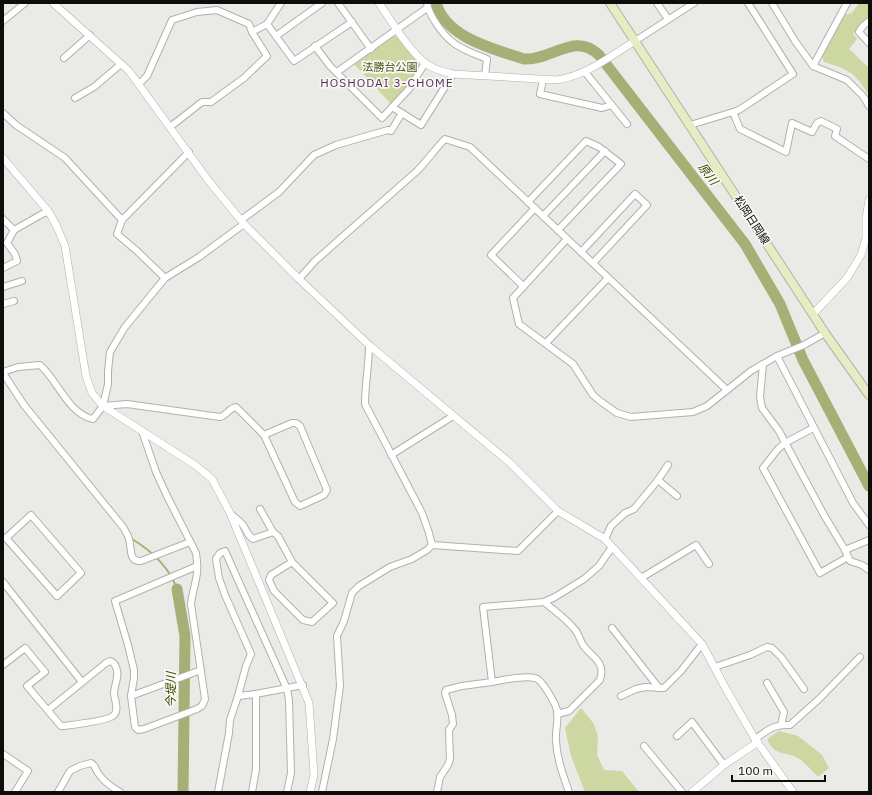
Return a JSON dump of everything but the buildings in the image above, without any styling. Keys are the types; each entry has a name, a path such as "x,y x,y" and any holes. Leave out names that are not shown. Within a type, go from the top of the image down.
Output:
{"main road":[{"name":"松岡日岡線","path":"610,3 825,333 867,391"}],"street":[{"path":"3,22 25,3"},
{"path":"53,3 121,64 139,84 208,180 242,222 299,279 369,345 509,462 558,511 605,539 702,644 726,689 757,741 793,792"},
{"path":"252,32 267,24 281,3"},
{"path":"276,36 322,3"},
{"path":"338,3 371,48"},
{"path":"379,3 410,47 425,63 438,70 453,74 542,80 569,78 585,72 694,3"},
{"path":"657,3 668,20"},
{"path":"690,125 739,110 793,74 748,3"},
{"path":"772,3 795,41 813,66 847,80 863,96 869,106"},
{"path":"813,66 846,3"},
{"path":"139,84 147,76 172,20 217,6 249,24 252,32 267,56 244,78 211,102 202,102 170,127"},
{"path":"337,72 398,29 427,6 442,33 457,46 487,59 485,76"},
{"path":"869,21 859,32 869,44"},
{"path":"267,24 294,61 352,22"},
{"path":"64,58 90,35"},
{"path":"316,46 330,66 382,118 409,89 425,63"},
{"path":"75,98 94,87 121,64"},
{"path":"585,72 627,124"},
{"path":"392,107 421,125 453,74"},
{"path":"542,80 540,94 602,108 612,105"},
{"path":"733,112 740,129 786,152 792,123 812,132 817,122 821,121 837,128 835,136 869,159"},
{"path":"3,113 16,125 65,158 122,220"},
{"path":"190,542 141,562 134,560 132,557 129,538 123,527 24,405 3,373 18,367 40,365 45,369 67,400 87,418 93,419 103,406 108,384 109,358 113,345 125,327 165,278 199,257 279,192 314,155 336,145 388,130 391,131 402,113"},
{"path":"299,279 417,171 445,139 470,147 727,390"},
{"path":"528,202 586,141 605,151 621,164 558,230"},
{"path":"543,216 605,151"},
{"path":"165,278 117,234 122,220 188,152"},
{"path":"3,158 49,212 65,246 86,376 92,394 103,406 195,465 212,478 230,513 303,685 309,703 314,776 310,792"},
{"path":"581,252 635,194 647,205 593,263"},
{"path":"813,314 847,278 861,255 866,238 866,218 869,200"},
{"path":"524,286 491,255 535,208"},
{"path":"4,266 18,261 7,243 14,230 44,213 49,212"},
{"path":"3,219 14,230"},
{"path":"567,239 512,298 518,324 573,364 596,398 622,415 631,417 693,412 707,406 751,371 777,356 804,345 825,333"},
{"path":"546,343 608,278"},
{"path":"3,287 22,281"},
{"path":"3,304 14,301"},
{"path":"369,345 369,363 365,387 365,404 422,513 432,545"},
{"path":"777,356 853,503 869,525"},
{"path":"763,364 760,397 762,408 785,443 850,561 862,565 869,570"},
{"path":"103,406 127,404 220,417 236,407 264,435 297,505 302,505 316,499 327,492 327,487 298,424 292,423 264,435"},
{"path":"391,455 453,416"},
{"path":"814,428 785,443 778,449 763,468 820,573 848,557"},
{"path":"142,431 162,484 196,553 197,566 197,574 191,604 205,699 202,706 198,709 140,730 135,727 131,696 134,670 115,601 197,566"},
{"path":"605,539 611,526 625,513 634,509 658,480 668,465"},
{"path":"658,480 677,496"},
{"path":"260,509 273,532 278,536 292,562 333,603 312,622 303,620 274,591 269,580 271,575 292,562"},
{"path":"322,792 333,739 340,686 337,636 344,621 352,593 359,586 390,567 412,559 427,550 432,545 518,551 558,511"},
{"path":"230,513 240,522 246,533 253,539 273,532"},
{"path":"32,515 81,573 57,596 4,539 32,515"},
{"path":"845,550 869,540"},
{"path":"641,578 696,545 708,564"},
{"path":"492,682 483,607 544,602 555,597 584,579 599,566 612,547"},
{"path":"218,792 230,720 251,654 219,578 216,559 220,553 226,551 287,689 289,700 291,774 287,792"},
{"path":"3,582 82,682"},
{"path":"544,602 568,621 577,632 582,644 602,666 600,680 569,711 557,714"},
{"path":"612,628 659,688"},
{"path":"621,696 636,689 645,687 664,688 681,671 702,644"},
{"path":"715,667 750,655 767,647 772,648 781,657 804,689"},
{"path":"3,665 25,648 45,672 27,686 48,710 63,726 102,720 111,718 114,715 116,710 114,693 117,675 114,663 110,661 106,663 48,710"},
{"path":"692,792 774,726 790,725 819,699 860,657"},
{"path":"131,696 201,670"},
{"path":"436,792 440,777 448,765 450,758 449,730 453,724 452,715 445,693 446,690 455,687 529,677 536,678 543,684 556,708 556,741 560,768 569,792"},
{"path":"767,683 784,712 780,725"},
{"path":"238,696 287,689 303,685"},
{"path":"252,792 256,770 256,694"},
{"path":"677,736 692,722 724,765"},
{"path":"644,746 682,792"},
{"path":"3,754 28,771 15,792"},
{"path":"58,792 70,772 80,766 91,763 96,766 98,773 113,788 120,792"}],"green space":[{"path":"859,3 869,3 869,17 853,34 857,39 849,49 869,68 869,95 851,73 840,67 824,62 822,57 844,15 852,13"},
{"name":"法勝台公園","path":"393,36 398,37 419,63 413,79 391,104 354,64"},
{"path":"581,708 594,724 598,737 597,755 604,770 622,771 639,792 585,792 571,756 565,728"},
{"path":"779,731 798,736 822,755 829,768 818,777 799,758 773,749 767,739"}],"waterway":[{"name":"原川","path":"436,3 441,15 460,33 486,46 524,59 544,56 572,46 590,48 599,55 745,244 780,304 803,360 869,486"},
{"path":"132,539 159,560 174,581 177,589"},
{"name":"今堤川","path":"177,589 185,636 183,792"}],"district":[{"name":"HOSHODAI 3-CHOME","path":"387,83"}]}
